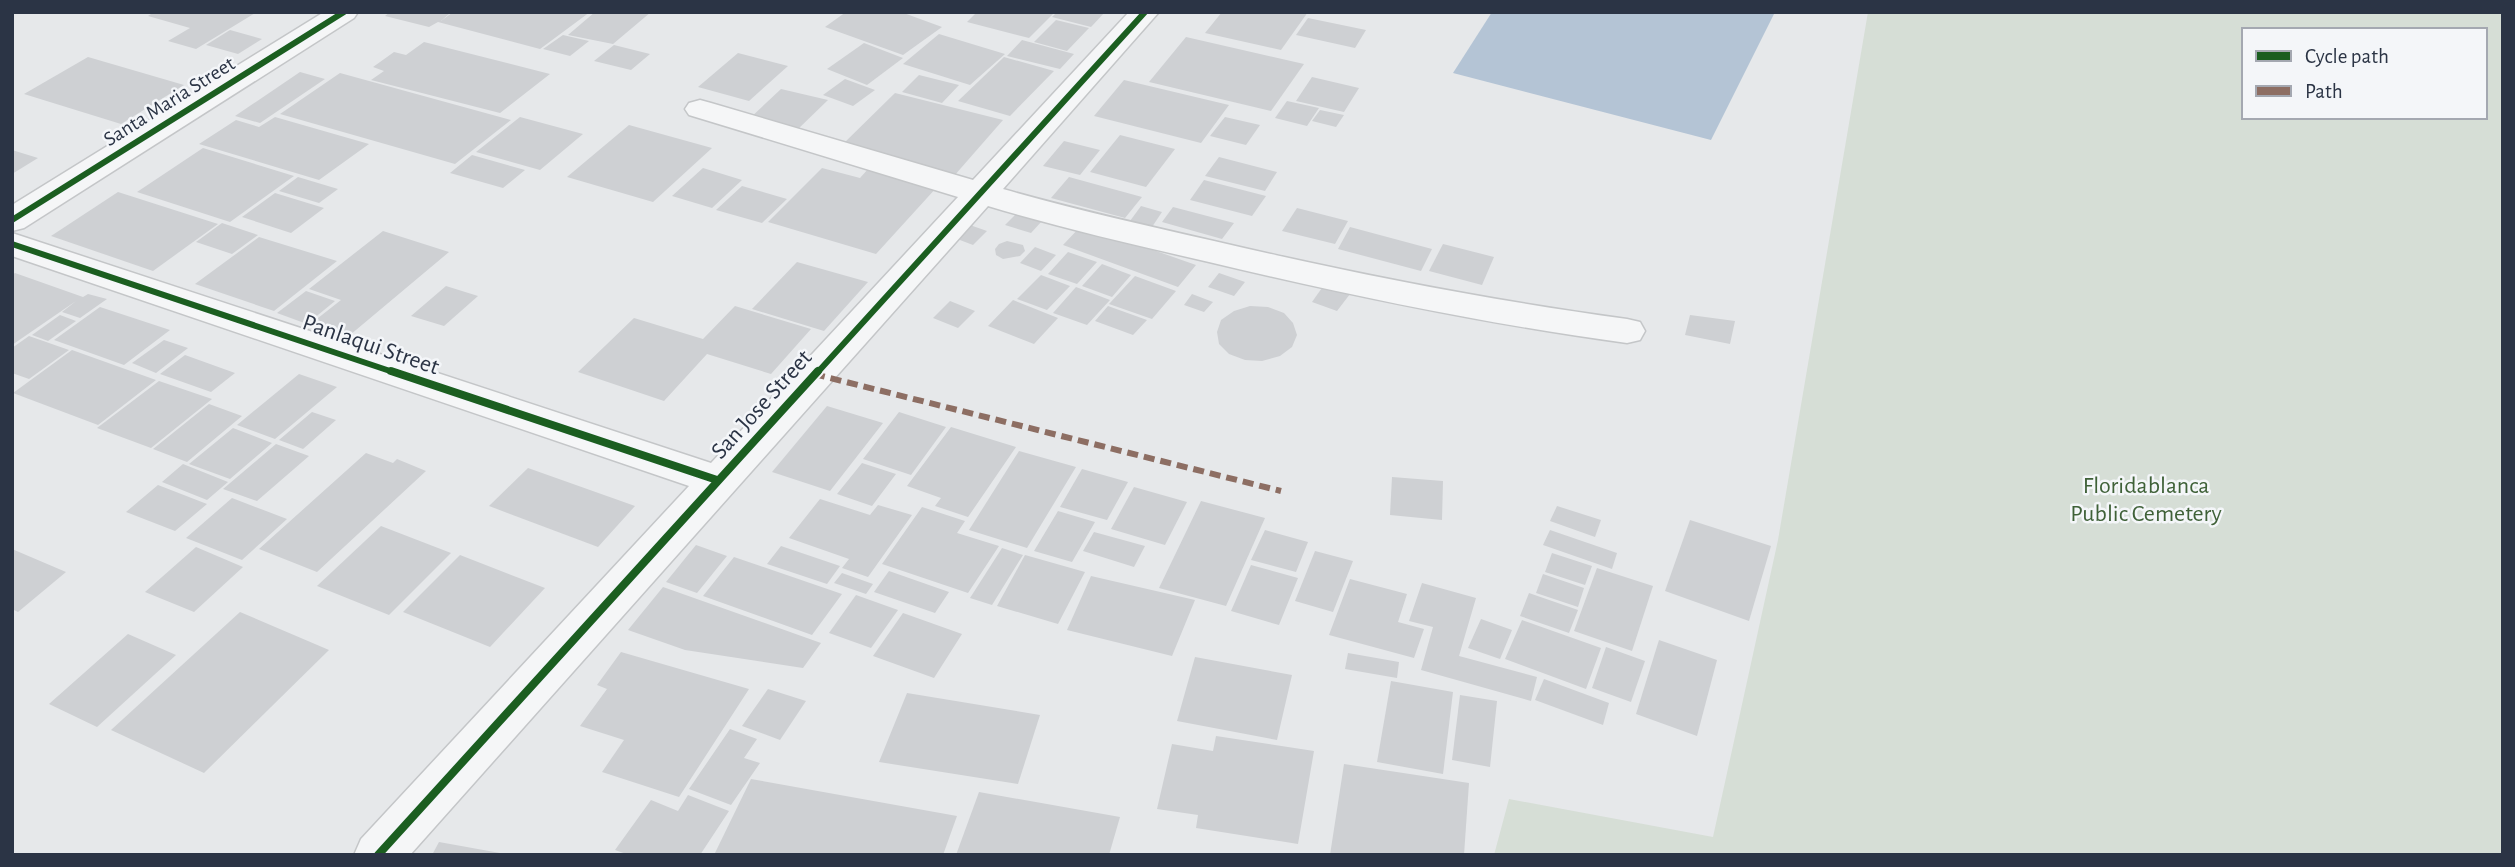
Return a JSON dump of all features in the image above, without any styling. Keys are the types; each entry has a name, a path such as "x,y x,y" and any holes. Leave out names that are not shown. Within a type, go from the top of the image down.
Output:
{"street":[{"name":"Santa Maria Street","path":"12,220 344,12"},
{"name":"San Jose Street","path":"378,855 1145,12"},
{"path":"699,109 1051,214 1383,292 1529,318 1627,331"},
{"name":"Panlaqui Street","path":"12,244 718,481"}],"green space":[{"name":"Floridablanca Public Cemetery","path":"1868,12 2503,12 2503,855 1494,855 1509,799 1713,837 1778,540"}],"water":[{"path":"1492,12 1775,12 1711,140 1453,73"}],"building":[{"path":"154,12 257,12 196,49 168,41 190,28 148,16"},
{"path":"390,12 449,14 441,21 453,12 590,12 540,49 438,22 429,27 385,16"},
{"path":"595,12 651,12 613,44 568,35"},
{"path":"846,12 901,12 942,27 903,55 825,27"},
{"path":"977,12 1055,12 1029,38 967,22"},
{"path":"1057,12 1105,12 1091,27 1052,17"},
{"path":"1222,12 1308,12 1281,50 1205,33"},
{"path":"1308,18 1366,30 1355,48 1296,35"},
{"path":"1056,20 1089,28 1067,51 1034,42"},
{"path":"230,30 262,39 238,54 206,45"},
{"path":"939,34 1005,54 970,85 903,64"},
{"path":"563,35 589,41 570,56 543,49"},
{"path":"1186,37 1304,64 1271,111 1149,82"},
{"path":"1022,40 1074,54 1060,69 1007,56"},
{"path":"424,42 550,74 500,113 371,80 384,71 373,67 394,52 406,55"},
{"path":"864,43 903,58 867,85 827,69"},
{"path":"614,45 650,54 631,70 594,61"},
{"path":"738,53 788,66 749,101 698,87"},
{"path":"88,57 184,85 121,124 24,94"},
{"path":"1004,57 1054,71 1010,116 958,101"},
{"path":"300,72 325,79 260,123 235,116"},
{"path":"340,73 511,120 455,164 280,114"},
{"path":"919,75 959,85 942,103 902,92"},
{"path":"1312,77 1359,88 1344,112 1296,101"},
{"path":"845,79 875,90 853,106 823,95"},
{"path":"1124,80 1229,105 1201,143 1094,116"},
{"path":"781,89 828,100 796,131 749,119"},
{"path":"895,93 1003,120 954,176 841,146"},
{"path":"1287,101 1319,108 1307,126 1275,118"},
{"path":"1320,110 1344,115 1336,127 1312,121"},
{"path":"275,117 369,144 319,180 199,144 236,120 259,127"},
{"path":"520,117 583,134 540,170 476,152"},
{"path":"1225,117 1260,125 1246,145 1210,136"},
{"path":"629,125 712,148 653,202 567,177"},
{"path":"1120,135 1175,149 1146,187 1090,172"},
{"path":"1064,141 1100,150 1080,175 1043,166"},
{"path":"203,148 294,176 230,222 137,192"},
{"path":"12,150 38,158 12,174"},
{"path":"472,155 525,170 503,188 450,173"},
{"path":"1219,157 1277,172 1265,191 1205,176"},
{"path":"703,168 742,180 712,208 672,196"},
{"path":"822,168 860,178 869,168 937,187 876,254 768,222"},
{"path":"298,177 338,189 319,203 279,191"},
{"path":"1069,177 1142,197 1125,218 1051,198"},
{"path":"1204,180 1266,196 1252,216 1190,200"},
{"path":"742,186 787,199 762,223 716,210"},
{"path":"118,192 218,224 153,271 51,236"},
{"path":"275,193 324,208 291,233 242,217"},
{"path":"1141,206 1162,212 1152,227 1130,221"},
{"path":"1173,207 1234,223 1222,239 1162,222"},
{"path":"1297,208 1348,221 1335,244 1282,231"},
{"path":"1017,213 1042,221 1031,233 1005,225"},
{"path":"222,223 258,235 232,254 196,242"},
{"path":"967,224 987,231 973,245 952,237"},
{"path":"1082,225 1196,265 1178,287 1063,245"},
{"path":"1350,227 1432,249 1421,271 1338,249"},
{"path":"383,231 449,252 350,335 313,322 341,300 309,289"},
{"path":"259,237 337,261 274,311 195,284"},
{"path":"1007,241 1023,245 1025,251 1020,256 1003,259 996,255 995,249"},
{"path":"1443,244 1494,257 1482,285 1429,271"},
{"path":"1035,247 1056,255 1041,271 1020,263"},
{"path":"1068,252 1097,262 1077,284 1048,274"},
{"path":"797,262 868,282 824,331 752,309"},
{"path":"1102,264 1131,275 1112,297 1082,286"},
{"path":"15,273 83,297 88,294 107,299 80,318 62,312 76,301 12,345 12,275"},
{"path":"1219,273 1245,282 1234,296 1208,287"},
{"path":"1041,275 1070,286 1047,310 1017,299"},
{"path":"1135,276 1176,291 1152,319 1109,304"},
{"path":"1324,285 1350,294 1337,311 1312,302"},
{"path":"446,286 478,296 444,326 411,316"},
{"path":"1076,287 1110,300 1087,325 1053,313"},
{"path":"306,291 335,301 307,324 277,313"},
{"path":"1192,294 1213,302 1204,312 1184,305"},
{"path":"1013,300 1058,318 1034,344 988,326"},
{"path":"950,301 975,311 958,328 933,318"},
{"path":"735,306 811,329 771,374 707,354 664,401 578,372 634,318 703,339"},
{"path":"1108,306 1147,320 1133,335 1095,321"},
{"path":"1250,306 1268,307 1284,313 1293,323 1297,335 1292,347 1280,356 1262,361 1245,360 1229,354 1219,344 1217,332 1221,320 1234,311"},
{"path":"100,307 170,330 124,365 54,340"},
{"path":"60,315 76,321 48,341 32,335"},
{"path":"1690,315 1735,321 1730,344 1685,335"},
{"path":"29,336 69,350 29,379 12,373 12,348"},
{"path":"164,340 188,348 156,373 132,363"},
{"path":"72,350 156,380 98,425 13,393"},
{"path":"185,355 235,373 211,392 160,374"},
{"path":"299,374 337,387 275,439 237,425"},
{"path":"159,381 212,399 151,448 97,428"},
{"path":"209,404 242,416 187,462 153,449"},
{"path":"827,406 883,423 830,491 772,472"},
{"path":"312,412 336,420 303,449 279,440"},
{"path":"899,412 946,427 911,475 863,459"},
{"path":"951,427 1016,447 968,517 935,506 941,498 907,486"},
{"path":"233,428 272,443 230,479 189,464"},
{"path":"276,444 309,456 257,501 223,489"},
{"path":"1019,451 1076,467 1027,548 969,530"},
{"path":"366,453 393,463 397,459 426,471 317,572 259,549"},
{"path":"862,463 896,474 872,506 837,494"},
{"path":"183,464 228,482 207,500 162,482"},
{"path":"528,468 635,506 598,547 489,506"},
{"path":"1082,469 1128,482 1107,520 1060,507"},
{"path":"1392,477 1443,481 1442,520 1390,515"},
{"path":"158,485 207,504 175,531 126,512"},
{"path":"1134,487 1187,502 1165,545 1111,529"},
{"path":"232,498 287,519 242,560 186,538"},
{"path":"820,499 870,515 878,505 912,515 868,577 842,568 849,559 789,538"},
{"path":"1201,501 1265,518 1226,606 1159,588"},
{"path":"1557,506 1601,520 1595,537 1550,521"},
{"path":"922,507 965,521 957,533 999,546 968,593 882,564"},
{"path":"1058,511 1095,522 1072,562 1034,551"},
{"path":"1690,520 1771,546 1749,621 1665,591"},
{"path":"381,526 451,553 389,615 317,586"},
{"path":"1265,530 1308,542 1296,572 1251,560"},
{"path":"1550,530 1617,553 1612,569 1543,545"},
{"path":"1094,532 1145,546 1134,567 1083,551"},
{"path":"696,545 727,556 697,593 666,582"},
{"path":"781,546 840,566 827,584 767,564"},
{"path":"196,547 243,567 194,612 145,592"},
{"path":"1002,548 1023,555 992,605 970,598"},
{"path":"12,549 66,572 18,612 12,609"},
{"path":"1315,551 1353,561 1333,612 1295,601"},
{"path":"1552,553 1592,566 1585,585 1545,572"},
{"path":"460,555 545,588 490,647 403,612"},
{"path":"1025,555 1085,572 1058,624 997,606"},
{"path":"734,557 842,594 812,635 703,596"},
{"path":"1251,565 1298,578 1279,625 1231,611"},
{"path":"1597,568 1653,586 1632,651 1574,631"},
{"path":"889,571 949,592 935,613 874,592"},
{"path":"842,573 873,584 866,594 834,583"},
{"path":"1543,574 1584,588 1578,607 1536,593"},
{"path":"1091,576 1195,600 1172,656 1067,630"},
{"path":"1350,579 1407,594 1398,622 1424,629 1414,658 1329,635"},
{"path":"1422,583 1476,598 1459,656 1537,677 1531,701 1421,670 1433,627 1409,621"},
{"path":"663,587 821,643 803,668 685,650 628,630"},
{"path":"1529,593 1578,610 1569,633 1520,616"},
{"path":"856,595 898,610 871,648 829,633"},
{"path":"240,612 329,650 204,773 111,730"},
{"path":"903,613 962,634 934,678 873,656"},
{"path":"1481,619 1512,630 1500,659 1468,648"},
{"path":"1522,620 1601,648 1586,689 1505,659"},
{"path":"128,634 176,655 97,727 49,704"},
{"path":"1659,640 1717,660 1697,736 1636,714"},
{"path":"1606,647 1645,661 1631,702 1592,688"},
{"path":"621,652 749,689 679,797 602,772 624,740 580,726 607,689 597,685"},
{"path":"1348,653 1399,662 1397,678 1345,669"},
{"path":"1195,657 1292,675 1277,740 1177,721"},
{"path":"1544,679 1609,703 1603,725 1535,700"},
{"path":"1391,681 1453,692 1443,774 1377,762"},
{"path":"768,689 806,701 780,740 742,726"},
{"path":"907,693 1040,715 1018,784 879,762"},
{"path":"1460,695 1497,701 1490,767 1452,760"},
{"path":"730,729 757,739 744,758 760,763 731,805 689,789"},
{"path":"1216,736 1314,751 1298,844 1196,828 1198,815 1157,809 1172,744 1213,751"},
{"path":"1344,764 1469,783 1464,855 1330,855"},
{"path":"751,779 957,816 943,855 714,855"},
{"path":"979,792 1120,817 1109,855 956,855"},
{"path":"688,795 729,811 700,855 629,855 615,850 651,800 678,811"},
{"path":"439,842 500,853 500,855 432,855"}],"marked path":[{"path":"814,374 1281,491"}],"cycle path":[{"path":"12,220 344,12"},
{"path":"378,855 1145,12"},
{"path":"12,244 717,480"}]}
